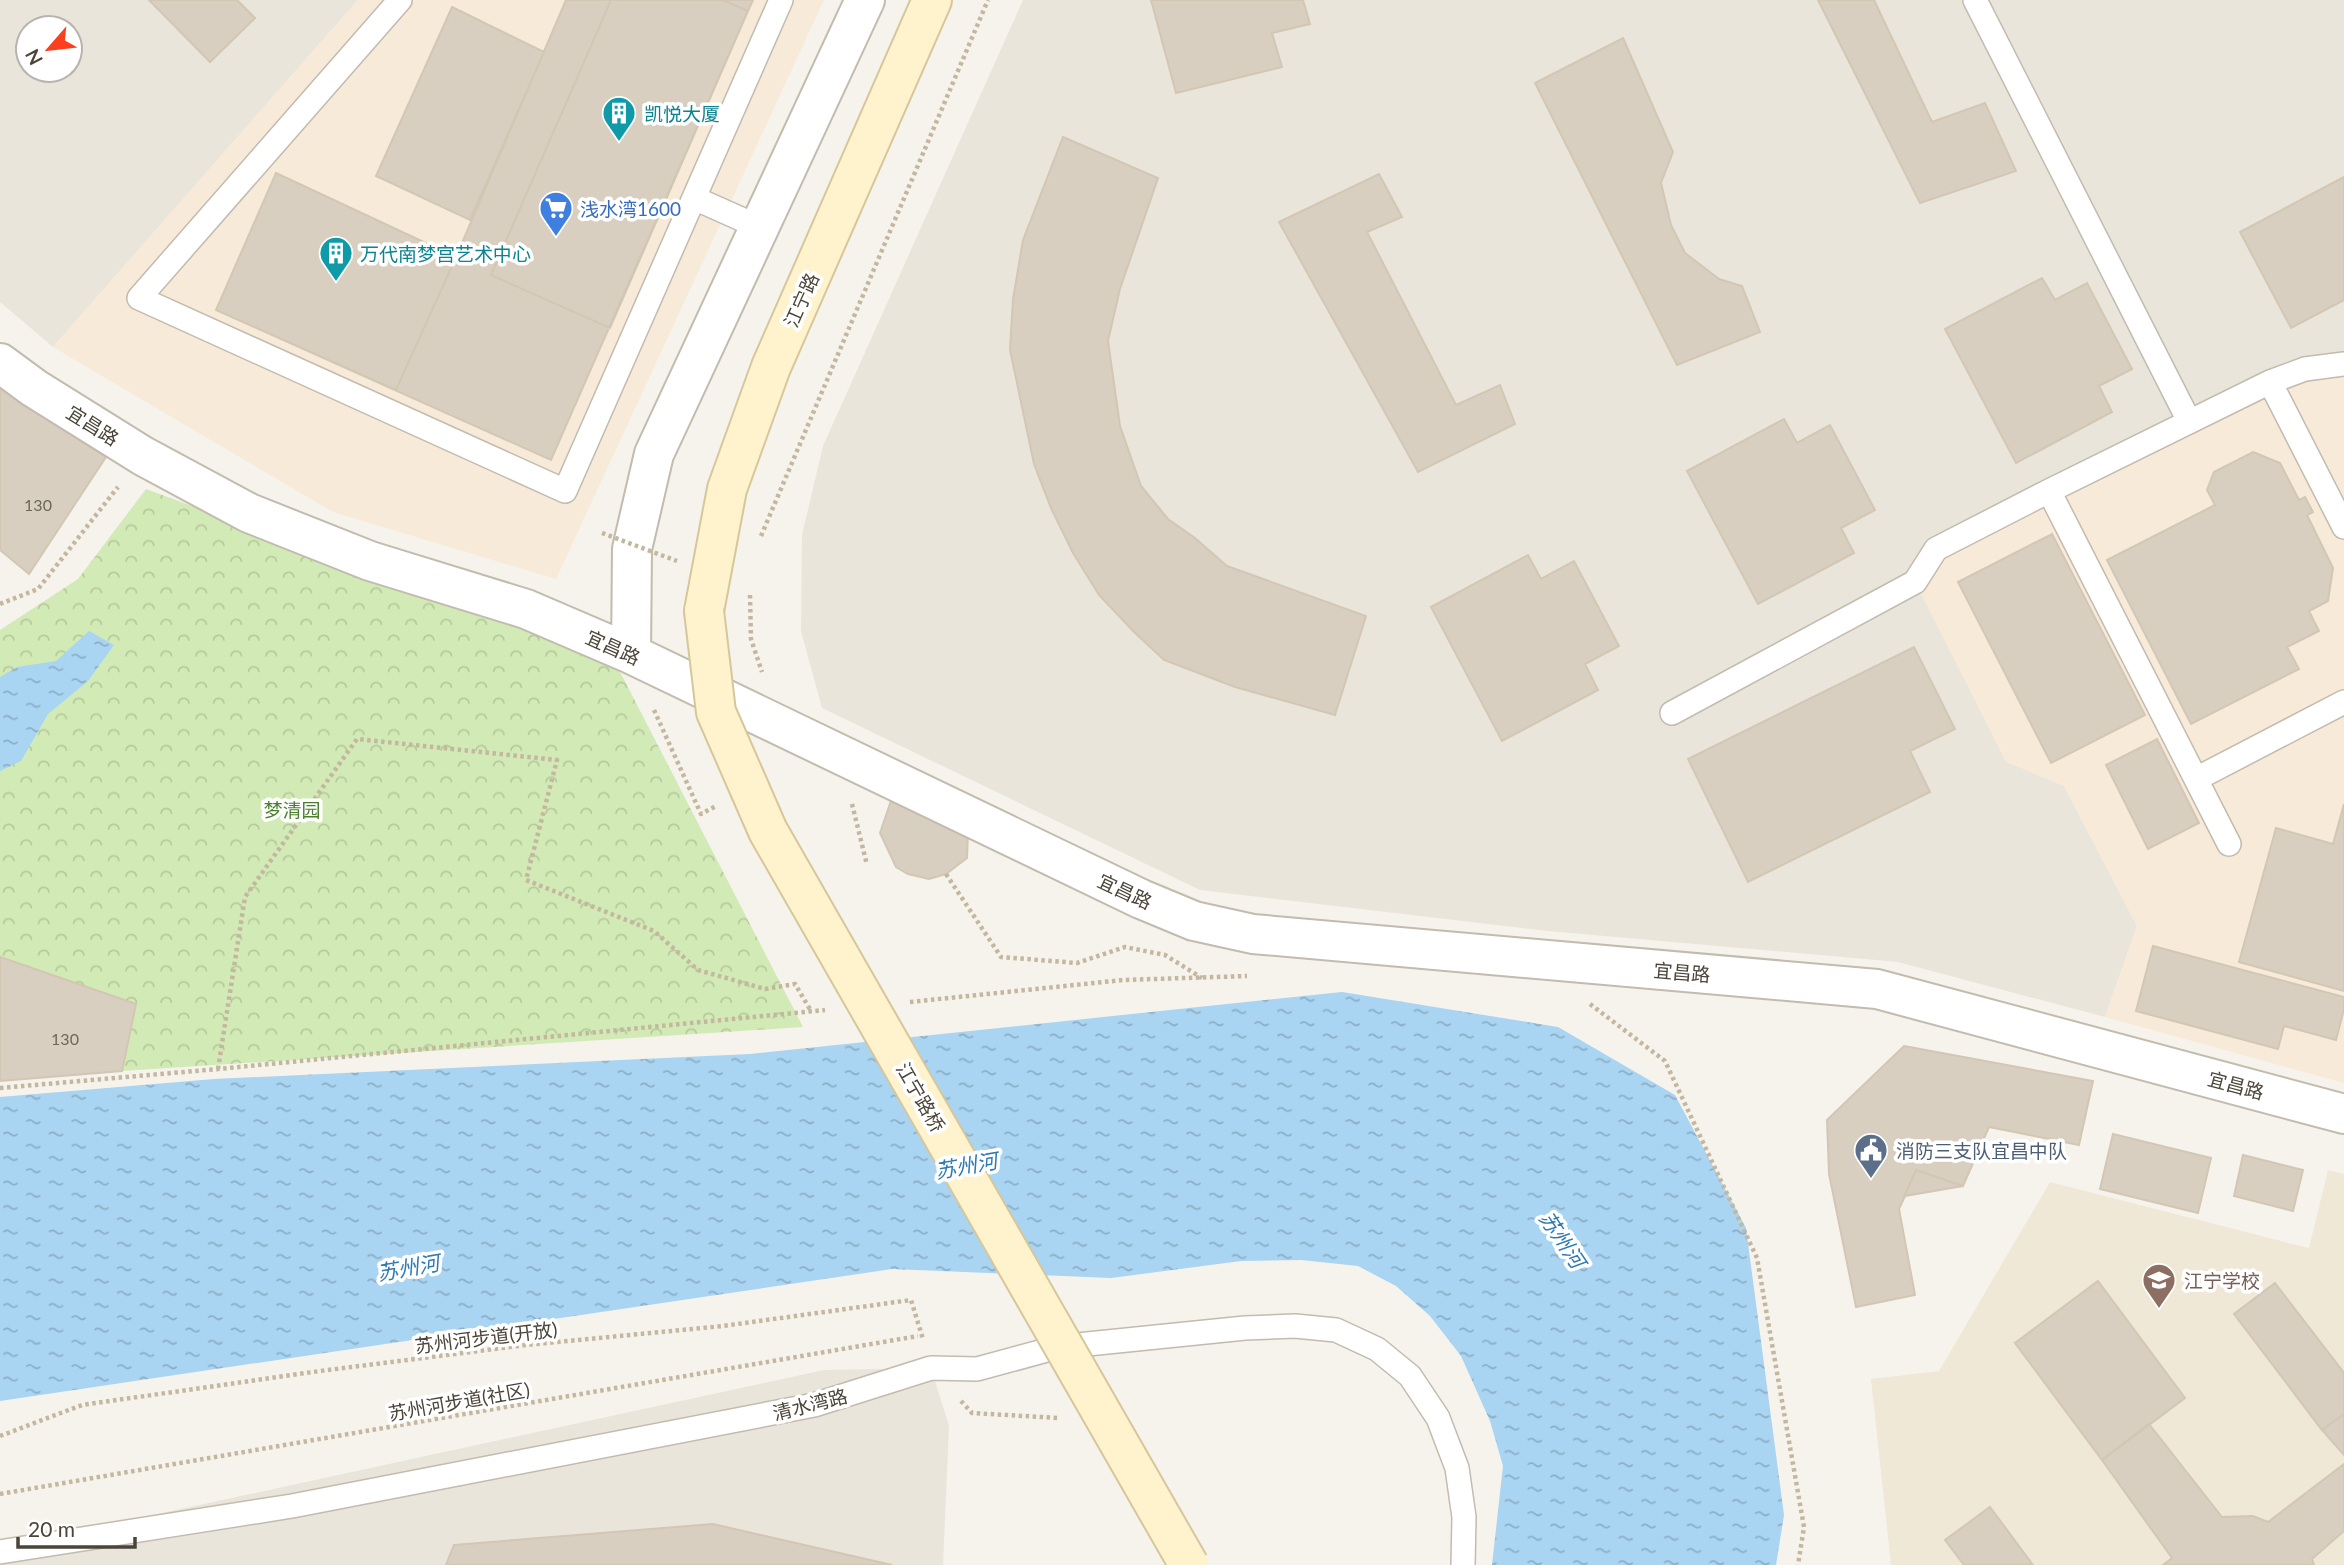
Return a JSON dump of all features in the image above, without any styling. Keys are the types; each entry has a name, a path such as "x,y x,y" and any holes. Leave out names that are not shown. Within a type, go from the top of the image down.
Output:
{"main road":[{"name":"江宁路","path":"704,611 727,489 771,367 932,0"},
{"name":"江宁路桥","path":"704,611 716,712 768,831 1189,1565"}],"street":[{"path":"631,654 632,549 654,454 865,0"},
{"name":"宜昌路","path":"0,363 34,388 144,456 249,513 370,561 526,609 631,654 1141,899 1195,921 1253,934 1877,989 2344,1114"}],"lane":[{"path":"400,0 139,298 565,491 781,0"},
{"path":"1975,0 2189,421"},
{"path":"694,198 759,227"},
{"path":"1672,713 1915,582 1936,549 2270,382 2305,369 2344,364"},
{"path":"2270,382 2344,527"},
{"path":"2049,491 2229,844"},
{"path":"2196,779 2344,702"},
{"name":"清水湾路","path":"0,1552 292,1506 814,1405 931,1368 978,1369 1058,1347 1245,1328 1295,1326 1336,1331 1377,1349 1410,1376 1438,1418 1457,1468 1464,1517 1463,1565"}],"path":[{"path":"760,537 988,0"},
{"path":"0,604 38,589 144,456"},
{"path":"602,533 677,561"},
{"path":"750,588 751,639 780,726"},
{"path":"218,1069 245,897 357,739 557,760 526,880 654,931 698,970 765,989 795,984 811,1011"},
{"path":"667,741 701,814 717,805"},
{"path":"849,795 867,865"},
{"path":"946,874 1001,957 1077,963 1125,947 1165,955 1202,978"},
{"path":"906,1002 1123,981 1257,975"},
{"path":"1581,998 1665,1061 1757,1258 1804,1527 1798,1565"},
{"path":"0,1088 838,1009"},
{"name":"苏州河步道(开放)","path":"0,1436 82,1405 402,1360 723,1326 911,1300 931,1368"},
{"name":"苏州河步道(社区)","path":"0,1494 922,1336"},
{"path":"972,1413 1067,1419"}],"shaded area":[{"path":"0,0 358,0 53,347 0,302"},
{"path":"358,0 824,0 556,579 333,512 53,347"},
{"path":"1023,0 2344,0 2344,364 2006,761 2064,786 2137,926 2105,1017 1898,962 1548,931 1200,890 822,708 801,631 802,535 823,446"},
{"path":"2344,364 2344,1083 2105,1017 2137,926 2064,786 2006,762 1915,582 1936,549 2217,406"},
{"name":"江宁学校","path":"2328,1170 2344,1174 2344,1565 1891,1565 1871,1379 1939,1371 2050,1182 2309,1248"},
{"path":"931,1368 949,1426 943,1565 0,1565 0,1548 824,1370"}],"green space":[{"name":"梦清园","path":"146,489 615,662 803,1027 122,1071 136,1004 0,957 0,630 78,579"}],"water":[{"path":"89,631 114,645 88,681 48,714 21,761 0,771 0,677 17,667 56,661"},
{"name":"苏州河","path":"1342,992 1558,1027 1675,1095 1746,1228 1784,1515 1776,1565 1492,1565 1503,1466 1490,1421 1461,1356 1430,1316 1396,1286 1358,1266 1301,1260 1241,1261 1111,1278 892,1269 0,1401 0,1097 214,1079 750,1054"}],"building":[{"path":"149,0 237,0 255,18 210,62"},
{"name":"浅水湾1600","path":"566,0 723,0 748,11 551,460 216,310 276,173 456,257"},
{"name":"凯悦大厦","path":"611,0 723,0 748,11 610,328 491,275"},
{"path":"723,0 753,0 748,11"},
{"path":"1151,0 1303,0 1310,24 1272,33 1282,67 1176,93"},
{"path":"1818,0 1874,0 1932,122 1985,103 2016,171 1920,203"},
{"path":"452,7 544,52 470,220 376,176"},
{"path":"1623,38 1673,152 1661,183 1671,225 1685,253 1719,279 1742,286 1760,332 1677,365 1535,83"},
{"path":"1063,137 1158,178 1120,289 1108,341 1120,426 1141,486 1168,519 1227,566 1366,616 1335,715 1235,687 1164,660 1099,595 1073,553 1051,508 1034,464 1010,350 1013,299 1023,240"},
{"name":"万代南梦宫艺术中心","path":"276,173 456,257 396,390 216,310"},
{"path":"1379,174 1402,217 1367,232 1456,405 1500,385 1515,424 1418,472 1279,222"},
{"path":"2344,177 2344,300 2291,328 2240,232"},
{"path":"2042,278 2055,300 2087,283 2132,369 2099,386 2112,412 2016,463 1945,329"},
{"path":"0,388 106,457 29,574 0,550"},
{"path":"1784,419 1797,443 1830,425 1875,510 1841,528 1854,553 1758,604 1687,471"},
{"path":"2253,452 2280,463 2299,500 2305,497 2313,512 2307,515 2333,568 2328,601 2309,611 2319,631 2287,647 2299,669 2191,724 2107,560 2215,505 2207,490 2214,472"},
{"path":"2052,534 2145,715 2051,763 1958,582"},
{"path":"1528,555 1541,579 1574,561 1619,646 1585,664 1598,690 1502,741 1431,607"},
{"path":"1914,647 1955,729 1910,751 1930,792 1748,882 1688,759"},
{"path":"2157,739 2199,823 2148,849 2106,765"},
{"path":"893,795 968,832 967,858 946,874 929,879 908,874 896,867 880,833"},
{"path":"2344,804 2344,991 2239,962 2276,828 2333,844"},
{"path":"2153,946 2344,997 2344,1009 2336,1040 2284,1026 2278,1049 2136,1011"},
{"path":"0,957 136,1004 122,1071 0,1081"},
{"name":"消防三支队宜昌中队","path":"1904,1046 2093,1081 2079,1145 1989,1127 1963,1186 1916,1170 1899,1209 1915,1295 1856,1307 1829,1174 1827,1120"},
{"path":"2113,1134 2211,1158 2198,1213 2100,1189"},
{"path":"2243,1155 2303,1170 2293,1211 2234,1196"},
{"name":"消防三支队宜昌中队","path":"1916,1170 1963,1186 1905,1196 1899,1209"},
{"path":"2098,1281 2185,1398 2102,1460 2015,1343"},
{"path":"2275,1283 2344,1373 2344,1414 2322,1430 2234,1314"},
{"path":"2344,1414 2344,1455 2322,1430"},
{"path":"2149,1424 2222,1517 2253,1516 2268,1522 2344,1464 2344,1531 2312,1559 2314,1565 2163,1565 2172,1558 2102,1460"},
{"path":"1990,1507 2033,1565 1964,1565 1945,1540"},
{"path":"713,1524 892,1565 446,1565 454,1545"}],"place":[{"name":"凯悦大厦","path":"619,143"},
{"name":"浅水湾1600","path":"556,238"},
{"name":"万代南梦宫艺术中心","path":"336,283"},
{"name":"消防三支队宜昌中队","path":"1871,1180"},
{"name":"江宁学校","path":"2159,1310"}]}
